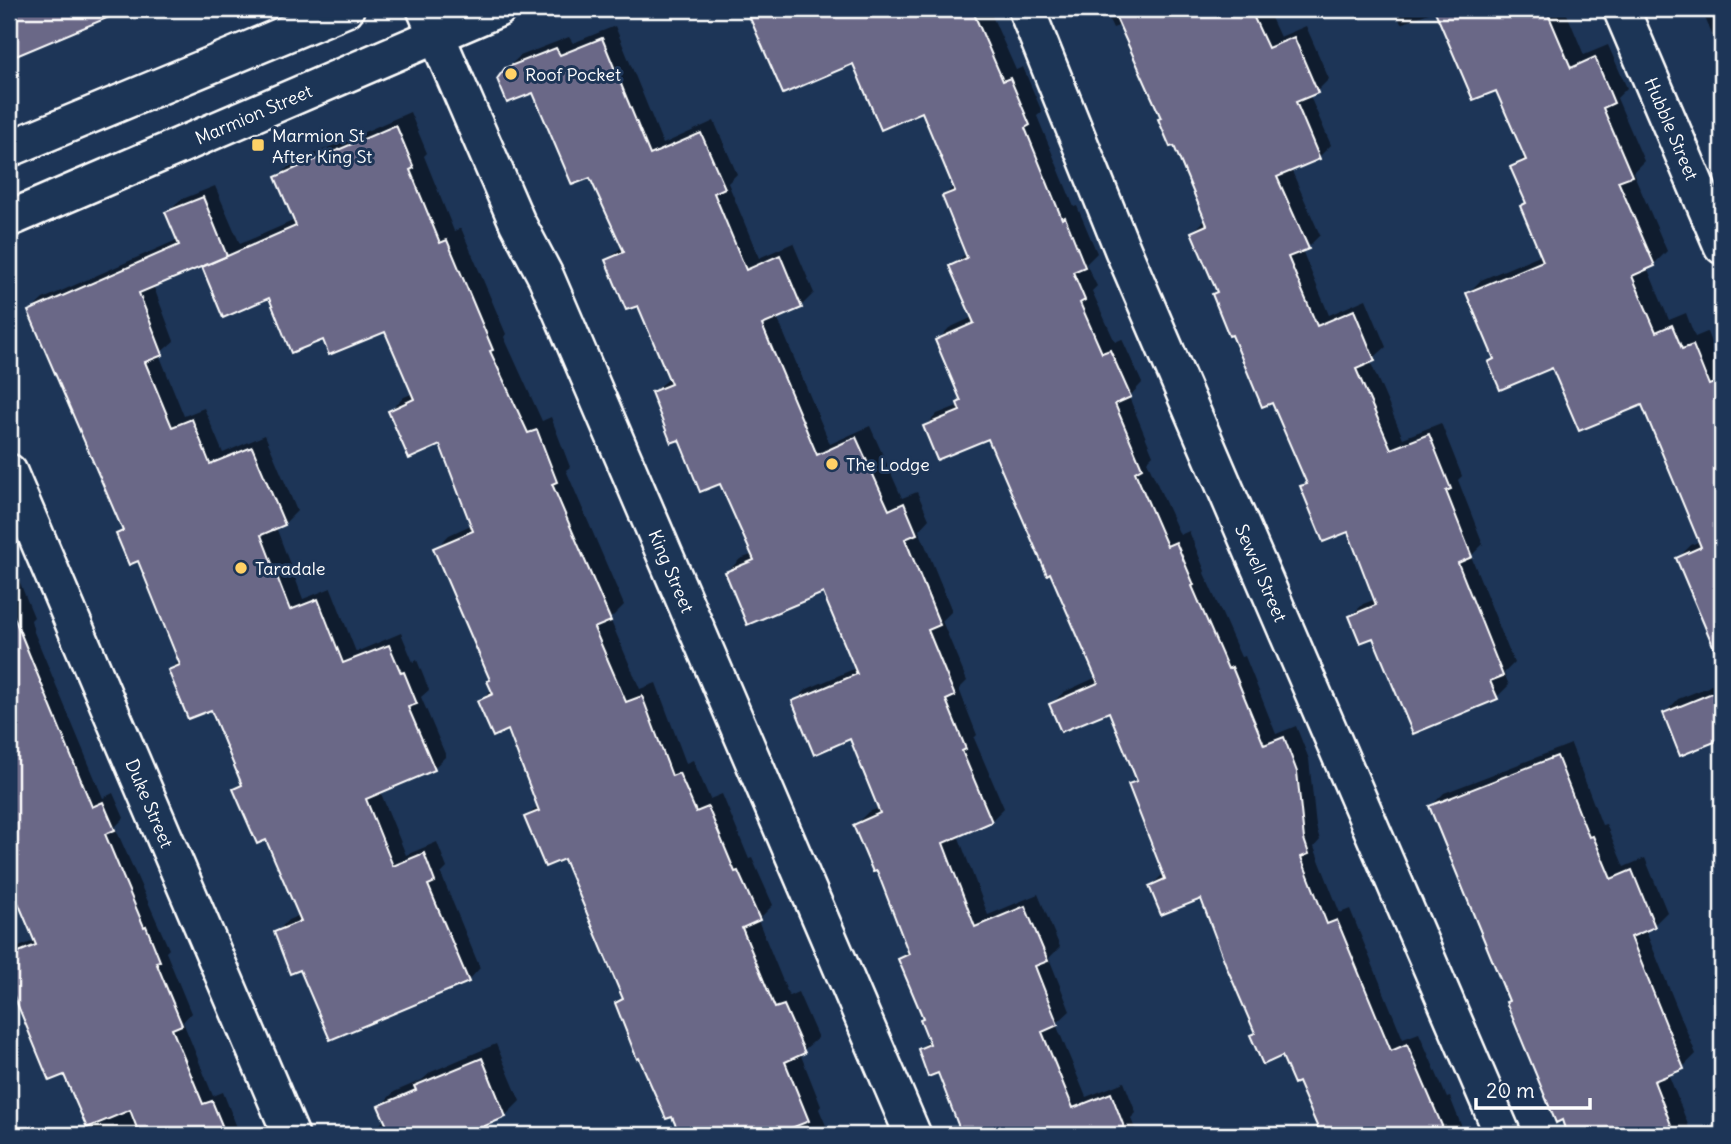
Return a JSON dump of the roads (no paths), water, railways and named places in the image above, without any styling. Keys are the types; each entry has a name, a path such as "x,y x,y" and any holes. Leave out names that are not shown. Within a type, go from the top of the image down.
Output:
{"street":[{"path":"9,149 346,9"},
{"name":"Marmion Street","path":"9,219 430,22 498,9"},
{"name":"Sewell Street","path":"1026,9 1122,248 1503,1135"},
{"name":"Hubble Street","path":"1621,9 1722,246"},
{"name":"King Street","path":"430,22 517,222 546,276 913,1135"},
{"name":"Duke Street","path":"9,472 291,1135"}],"place":[{"name":"Roof Pocket","path":"511,74"},
{"name":"Marmion St After King St","path":"258,145"},
{"name":"The Lodge","path":"832,464"},
{"name":"Taradale","path":"241,568"}]}
